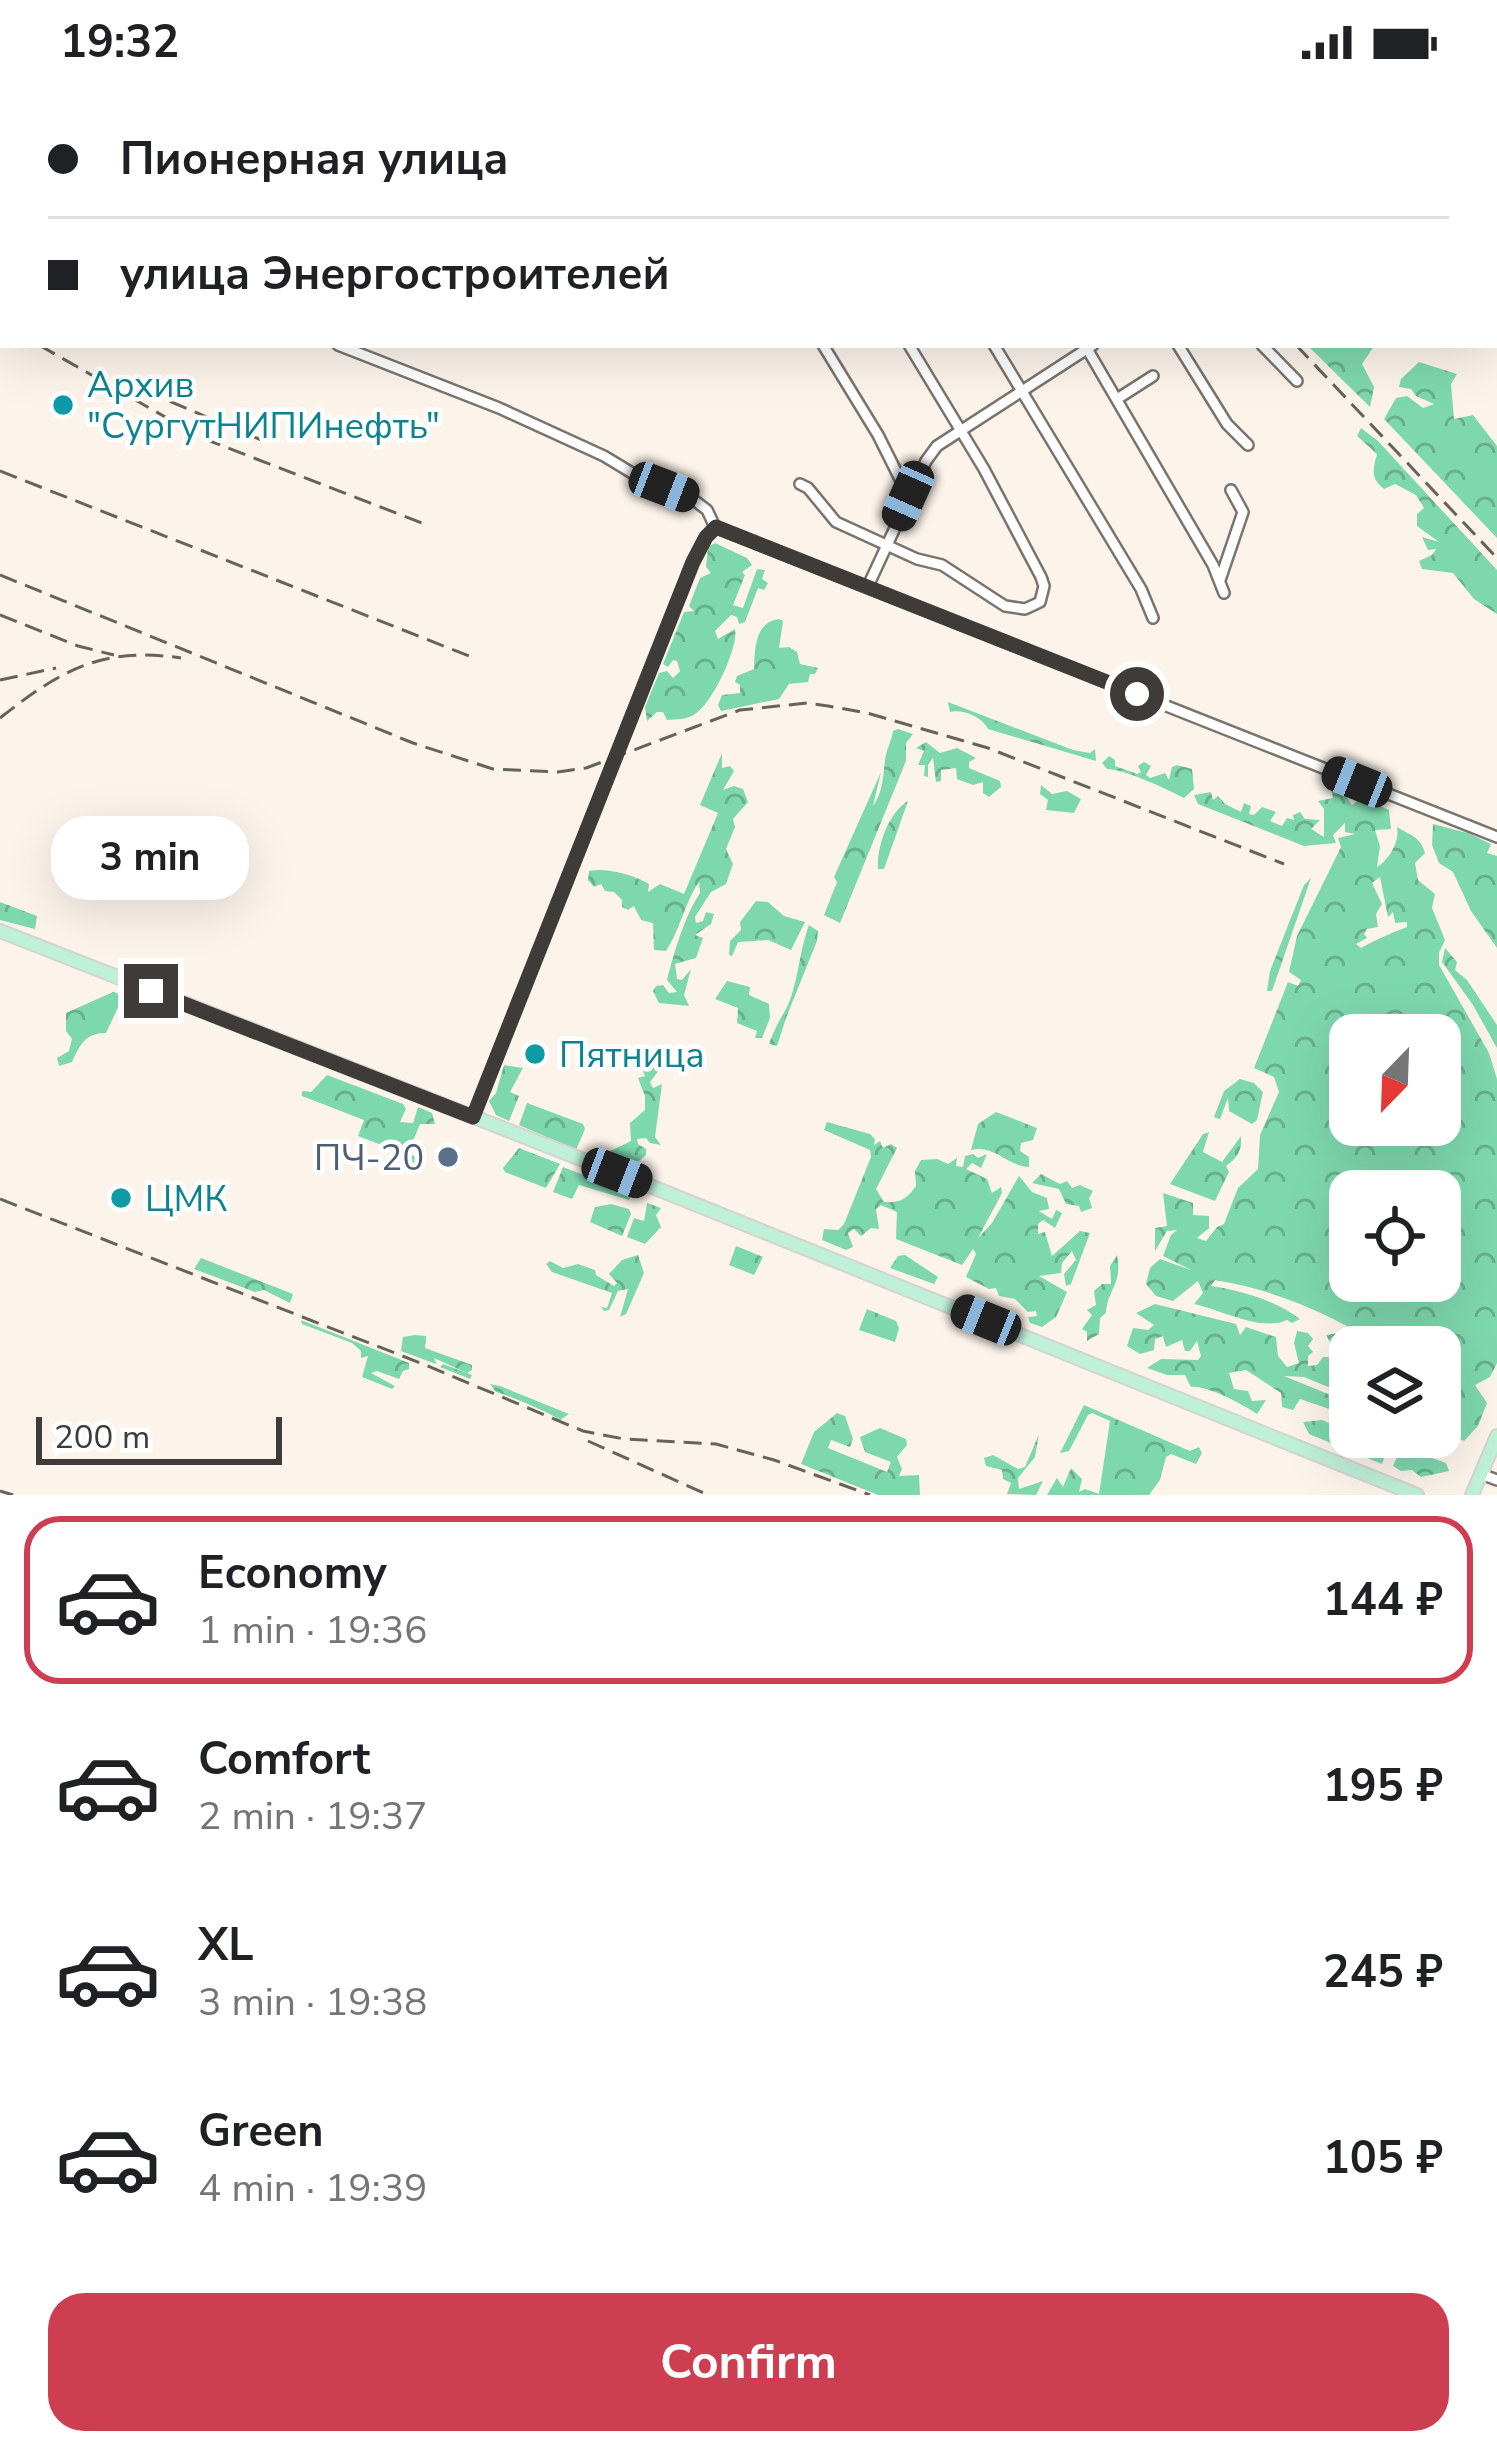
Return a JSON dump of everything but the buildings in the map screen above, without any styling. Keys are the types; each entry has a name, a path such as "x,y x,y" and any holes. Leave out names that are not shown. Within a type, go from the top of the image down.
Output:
{"main road":[{"path":"0,932 1417,1495"},
{"path":"1472,1495 1497,1436"}],"street":[{"path":"346,348 499,408 690,497 707,510 716,527 1497,837"},
{"path":"825,348 878,435 908,496"},
{"path":"800,484 836,522 942,565 1006,606 1034,607 1044,595 1041,577 910,348"},
{"path":"996,348 1141,589 1153,618"},
{"path":"868,586 908,496 955,424 1086,348"},
{"path":"1090,348 1224,593"},
{"path":"1180,348 1226,424 1248,445"},
{"path":"1265,348 1297,381"},
{"path":"1115,395 1153,376"},
{"path":"1220,580 1243,512 1231,490"},
{"path":"473,1117 693,562 716,527"},
{"path":"1481,1474 1497,1480"}],"green space":[{"path":"1310,348 1373,348 1362,364 1374,387 1370,407"},
{"path":"1419,362 1457,374 1451,384 1454,419 1473,415 1497,446 1497,538 1384,419 1396,398 1407,396 1423,408 1434,404 1399,387"},
{"path":"1361,428 1497,570 1497,614 1474,599 1453,573 1422,569 1419,561 1436,549 1428,550 1422,537 1439,542 1417,526 1417,514 1424,508 1416,495 1395,484 1384,489 1376,481 1377,454 1357,436"},
{"path":"715,543 752,565 742,572 745,575 733,605 743,608 757,569 765,570 762,579 768,583 764,590 758,588 745,622 739,624 731,615 715,631 718,639 735,629 735,637 723,674 702,708 692,716 667,720 663,712 657,712 647,721 645,707 659,673 667,671 673,678 680,671 677,661 668,667 663,664 684,612 694,611 689,606 700,578 711,573 706,567 708,547"},
{"path":"783,621 779,648 797,652 800,664 818,668 815,674 810,674 808,682 789,684 779,699 721,711 722,695 740,693 737,676 754,669 760,631"},
{"path":"948,702 1073,750 1090,753 1095,749 1096,761 988,729 972,715 950,712"},
{"path":"893,731 913,734 906,743 906,761 840,923 824,915 837,882 834,877 881,772 873,806 879,795"},
{"path":"926,742 940,753 957,748 976,758 969,768 1000,781 1001,787 989,797 983,793 983,782 973,785 957,779 956,768 941,770 941,781 936,782 933,758 928,777 924,776 925,765 918,765 924,751 916,748"},
{"path":"722,753 722,768 730,766 734,771 723,790 743,789 748,802 733,819 735,827 726,849 733,864 726,884 711,892 695,917 696,923 703,921 706,912 714,914 711,924 695,935 703,938 696,958 675,964 677,979 682,980 691,969 684,995 689,1006 659,1003 653,991 656,986 677,992 667,980 684,924 700,893 699,882 666,951 654,950 653,923 641,920 634,906 622,907 622,900 601,884 594,887 588,880 589,871 636,878 649,884 648,892 660,884 684,894 718,813 700,805"},
{"path":"1109,756 1115,766 1137,774 1144,762 1151,766 1146,775 1150,778 1165,773 1169,780 1177,765 1192,769 1194,789 1184,798 1107,769 1102,763"},
{"path":"1041,785 1052,794 1067,791 1081,799 1074,813 1046,810 1048,800 1040,794"},
{"path":"1331,788 1340,788 1352,805 1361,798 1362,803 1389,810 1391,829 1375,830 1380,846 1377,867 1393,850 1397,827 1420,843 1425,853 1415,863 1418,880 1435,894 1432,908 1445,940 1439,965 1489,1053 1497,1079 1497,1363 1490,1377 1475,1385 1487,1403 1478,1426 1464,1441 1461,1326 1346,1326 1276,1295 1215,1280 1211,1286 1258,1297 1300,1319 1254,1322 1194,1304 1203,1293 1198,1281 1173,1301 1156,1296 1146,1284 1150,1268 1160,1259 1191,1270 1163,1256 1177,1230 1167,1231 1155,1251 1155,1228 1167,1226 1163,1193 1193,1203 1193,1215 1209,1216 1209,1228 1197,1238 1206,1241 1224,1224 1238,1188 1258,1169 1260,1135 1279,1092 1274,1077 1254,1068 1288,982 1298,986 1301,980 1289,972 1297,936 1341,847 1338,838 1355,834 1345,832 1345,823 1333,835 1336,843 1304,846 1198,804 1194,795 1211,792 1213,800 1218,796 1241,812 1244,803 1254,815 1262,807 1276,812 1270,821 1282,826 1300,812 1305,819 1320,820 1311,829 1324,837 1324,809 1318,801 1333,798","holes":["1380,877 1388,917 1393,912 1395,923 1407,922 1407,927 1361,948 1356,944 1367,938 1367,929 1378,927 1376,914 1382,904 1372,883"]},
{"path":"908,801 884,869 878,869 885,831"},
{"path":"1433,824 1491,844 1487,853 1497,856 1497,948 1471,911 1453,872 1439,863 1432,845"},
{"path":"1311,878 1272,991 1267,991 1270,971"},
{"path":"756,901 768,902 784,916 805,922 791,950 768,940 738,942 729,955 730,941"},
{"path":"0,902 37,916 35,929 0,920"},
{"path":"809,925 818,931 817,941 777,1046 769,1044 790,1000"},
{"path":"1445,948 1457,962 1455,970 1497,1025 1497,1048 1442,962"},
{"path":"727,981 750,987 749,995 769,1004 770,1018 762,1038 755,1038 757,1031 737,1023 738,1008 715,999"},
{"path":"113,992 124,995 106,1033 88,1038 72,1062 59,1066 57,1058 69,1051 72,1039 66,1031 66,1013"},
{"path":"643,1058 655,1059 660,1069 650,1082 653,1088 662,1084 655,1137 661,1145 637,1139 646,1155 634,1165 606,1153 631,1141 630,1123 645,1110 638,1078 645,1076 639,1063"},
{"path":"504,1065 523,1068 510,1092 519,1096 509,1121 496,1115 489,1101"},
{"path":"327,1075 403,1104 406,1109 400,1122 413,1123 418,1107 432,1113 435,1124 420,1124 408,1153 422,1160 419,1164 400,1168 405,1154 358,1136 364,1120 302,1096 302,1091 311,1092"},
{"path":"1240,1079 1263,1092 1252,1124 1229,1111 1228,1098 1220,1119 1214,1117 1224,1091"},
{"path":"527,1103 583,1124 576,1150 519,1125"},
{"path":"996,1112 1037,1128 1033,1140 1021,1143 1029,1167 987,1150 971,1150 978,1124"},
{"path":"827,1122 870,1134 874,1145 880,1141 883,1148 891,1144 897,1148 876,1189 884,1202 899,1201 913,1190 921,1160 948,1164 957,1158 956,1166 963,1167 965,1156 987,1154 981,1168 972,1163 966,1169 987,1179 992,1193 1001,1187 978,1238 1019,1176 1032,1192 1047,1198 1049,1209 1039,1211 1052,1219 1056,1210 1062,1213 1055,1228 1043,1220 1038,1224 1038,1234 1045,1232 1052,1256 1080,1231 1090,1233 1071,1284 1066,1286 1064,1274 1076,1260 1072,1251 1061,1273 1039,1276 1067,1292 1056,1317 1042,1327 1030,1323 1028,1317 1037,1316 1036,1311 1028,1312 1015,1299 999,1296 996,1288 966,1277 976,1254 973,1249 962,1265 896,1239 897,1212 881,1205 876,1209 879,1229 871,1228 861,1236 854,1229 848,1233 853,1247 846,1250 822,1240 824,1229 838,1230 844,1224 871,1157 870,1150 824,1130"},
{"path":"1209,1132 1203,1152 1222,1162 1241,1136 1240,1150 1226,1166 1229,1172 1215,1201 1170,1184 1203,1134"},
{"path":"519,1148 560,1164 546,1188 505,1172 503,1168"},
{"path":"563,1167 632,1194 629,1200 579,1185 572,1199 553,1192"},
{"path":"1041,1174 1060,1184 1067,1181 1072,1188 1080,1185 1093,1191 1092,1208 1081,1212 1079,1206 1066,1204 1059,1189 1032,1183"},
{"path":"647,1203 661,1208 656,1215 661,1227 645,1244 627,1237 634,1218 644,1221"},
{"path":"611,1204 631,1214 622,1236 590,1222 595,1207"},
{"path":"736,1246 763,1257 754,1275 729,1265"},
{"path":"638,1255 644,1273 626,1314 620,1317 628,1289 618,1291 609,1310 604,1311 601,1307 607,1308 612,1293 552,1272 546,1264 550,1261 563,1268 578,1264 595,1270 614,1286 617,1283 609,1274 622,1260"},
{"path":"905,1255 938,1277 934,1284 890,1268 898,1256"},
{"path":"1117,1255 1116,1280 1100,1318 1099,1334 1087,1341 1082,1329 1092,1315 1087,1310 1096,1305 1094,1291 1111,1284 1110,1266"},
{"path":"201,1258 293,1294 290,1303 194,1269"},
{"path":"1155,1304 1236,1324 1240,1335 1246,1327 1276,1337 1278,1356 1287,1367 1299,1363 1294,1343 1297,1331 1308,1333 1313,1352 1308,1366 1329,1357 1329,1387 1304,1377 1284,1376 1329,1394 1329,1409 1300,1399 1293,1410 1282,1407 1281,1393 1246,1370 1229,1373 1234,1389 1248,1391 1252,1401 1266,1400 1257,1414 1215,1392 1191,1387 1185,1375 1147,1368 1161,1359 1198,1360 1201,1356 1197,1341 1185,1351 1182,1340 1166,1347 1163,1336 1155,1339 1154,1350 1140,1354 1127,1346 1133,1328 1148,1330 1154,1325 1136,1313"},
{"path":"867,1309 896,1321 895,1342 859,1330"},
{"path":"301,1320 409,1363 409,1369 399,1379 371,1373 395,1386 392,1389 362,1377 368,1356 361,1358 361,1351 352,1343"},
{"path":"426,1336 425,1348 472,1365 472,1370 467,1373 434,1358 437,1364 401,1351 403,1337"},
{"path":"443,1364 472,1375 470,1379 440,1367"},
{"path":"490,1384 569,1414 560,1420 496,1392"},
{"path":"1084,1405 1190,1451 1199,1447 1202,1453 1196,1464 1171,1454 1166,1457 1160,1480 1149,1495 1047,1495 1057,1478 1063,1487 1071,1468 1082,1479 1079,1492 1099,1494 1110,1421 1088,1415 1069,1451 1060,1453"},
{"path":"837,1413 845,1416 853,1439 850,1447 831,1440 828,1448 887,1472 891,1462 865,1452 860,1437 880,1428 906,1439 897,1457 902,1469 899,1476 919,1475 920,1495 878,1495 801,1464 814,1432"},
{"path":"1303,1422 1329,1423 1329,1442 1309,1434"},
{"path":"1039,1434 1035,1457 1018,1478 1019,1489 1043,1481 1036,1495 1007,1494 1011,1483 1003,1479 1002,1470 986,1466 984,1458 993,1455 1018,1469 1025,1467"},
{"path":"1397,1458 1432,1458 1446,1463 1449,1471 1421,1477 1393,1466"}],"railway":[{"path":"44,348 202,438 427,525"},
{"path":"1299,348 1497,558"},
{"path":"145,391 266,442"},
{"path":"0,471 469,656"},
{"path":"0,575 413,743 493,769 558,772 586,768 740,710 807,703 867,713 988,748 1284,864"},
{"path":"0,615 114,655"},
{"path":"0,718 63,675 104,659 181,658"},
{"path":"0,680 56,668"},
{"path":"0,1199 583,1431 624,1439 716,1444 870,1495"},
{"path":"588,1441 708,1495"},
{"path":"0,1491 13,1495"}],"place":[{"name":"Архив \"СургутНИПИнефть\"","path":"63,405"},
{"name":"Пятница","path":"535,1054"},
{"name":"ПЧ-20","path":"448,1157"},
{"name":"ЦМК","path":"121,1198"}],"route":[{"path":"151,991 473,1117 693,562 716,527 1137,694"}]}
